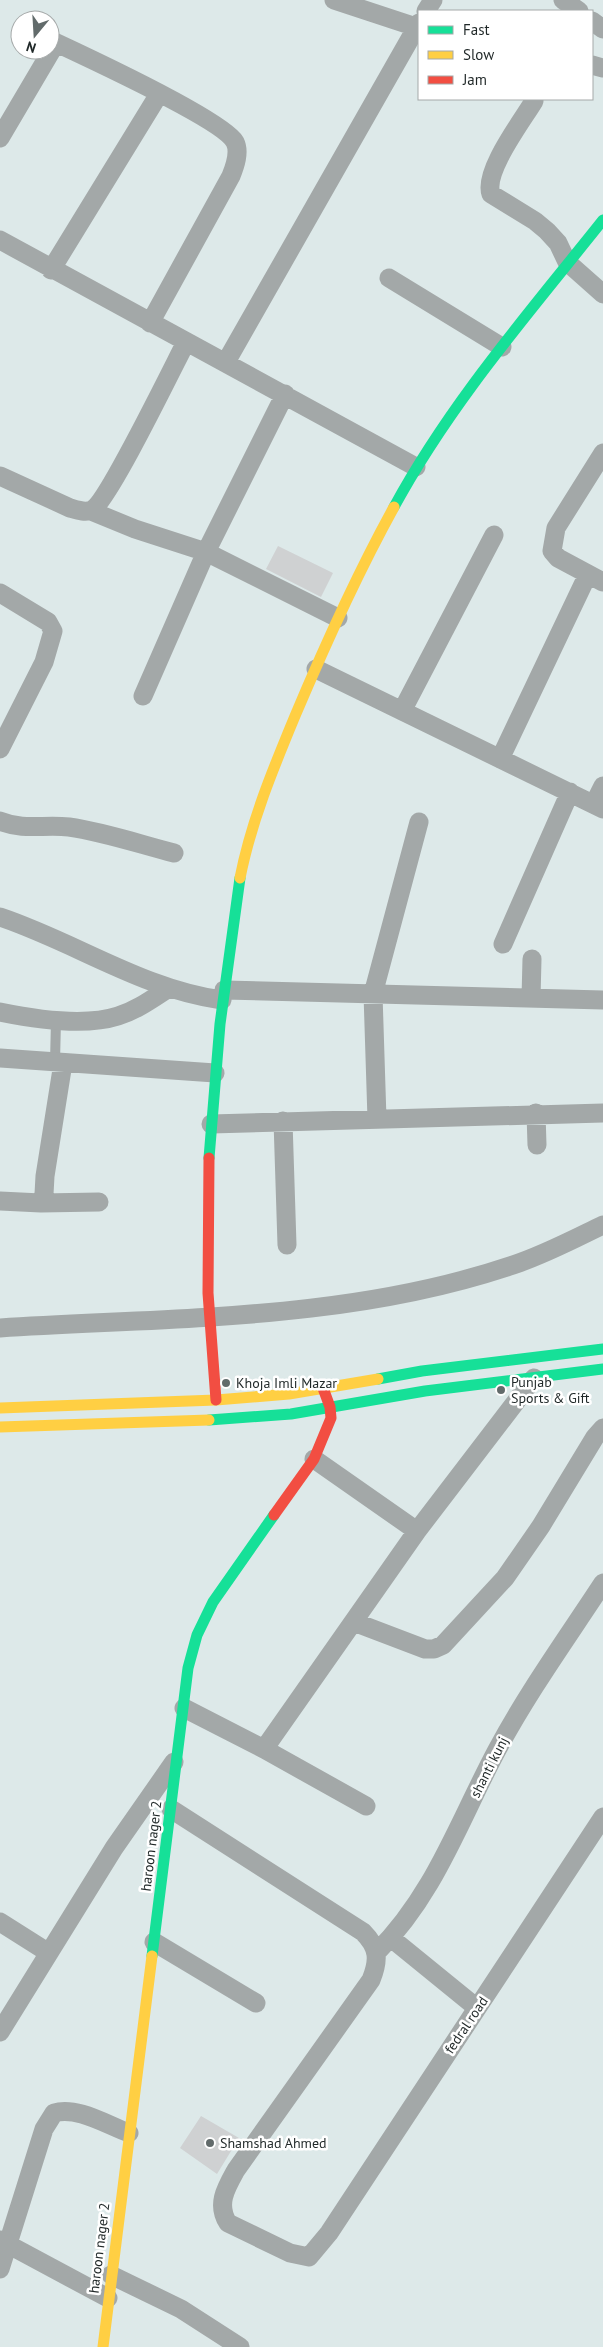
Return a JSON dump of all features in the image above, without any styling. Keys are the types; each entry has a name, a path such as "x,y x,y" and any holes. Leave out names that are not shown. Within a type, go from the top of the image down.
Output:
{"main road":[{"path":"216,1400 208,1318 206,1206 211,1124 223,995 235,912 249,840 262,800 338,618 416,467 440,430 502,347 567,262 603,220"},
{"path":"0,1408 216,1400 289,1394 422,1371 603,1349"},
{"path":"0,1427 217,1420 291,1414 425,1391 603,1369"},
{"name":"haroon nager 2","path":"103,2347 188,1668 197,1636 214,1602 314,1459 331,1418 330,1407 324,1388"}],"street":[{"path":"334,0 418,21"},
{"path":"563,0 578,10"},
{"path":"226,362 418,26"},
{"path":"60,44 114,70 226,132 236,143 237,158 231,176 150,323"},
{"path":"0,138 43,60"},
{"path":"51,270 158,94"},
{"path":"534,101 492,171 489,188 497,200 534,221 547,231 558,243 567,262 603,294"},
{"path":"2,245 226,362 416,467"},
{"path":"389,278 502,347"},
{"path":"91,511 99,504 186,342"},
{"path":"143,696 206,552 285,394"},
{"path":"500,758 595,578 558,558 552,551 556,528 603,453"},
{"path":"0,476 70,508 91,511 135,529 206,552 338,618"},
{"path":"402,711 494,535"},
{"path":"0,593 44,618 53,631 44,662 0,749"},
{"path":"316,669 599,806 603,786"},
{"path":"504,944 570,792"},
{"path":"0,821 18,827 50,825 97,832 174,853"},
{"path":"377,1118 373,994 418,822"},
{"path":"0,917 42,932 142,979 197,996 373,994 603,1000"},
{"path":"531,998 532,959"},
{"path":"0,1012 32,1019 75,1021 116,1016 141,1006 169,988"},
{"path":"0,1058 215,1073"},
{"path":"41,1203 59,1062"},
{"path":"536,1113 536,1146"},
{"path":"211,1124 536,1113 603,1113"},
{"path":"283,1122 287,1245"},
{"path":"0,1201 41,1203 99,1202"},
{"path":"0,1328 208,1318 346,1304 435,1288 515,1265 603,1224"},
{"path":"264,1749 417,1532 534,1378"},
{"path":"354,1622 425,1649 434,1650 444,1645 505,1578 541,1526 595,1437 603,1428"},
{"path":"314,1459 417,1532"},
{"name":"shanti kunj","path":"377,1952 402,1927 423,1896 497,1750 527,1698 603,1582"},
{"path":"184,1708 264,1749 366,1806"},
{"path":"0,2032 114,1848 178,1757"},
{"path":"171,1809 362,1932 373,1942 377,1952"},
{"name":"fedral road","path":"377,1952 376,1967 371,1980 236,2170 226,2188 222,2202 223,2214 228,2223 300,2257 309,2257 329,2233 603,1817"},
{"path":"0,1922 49,1953"},
{"path":"392,1938 477,2008"},
{"path":"154,1942 256,2003"},
{"path":"0,2270 4,2242 44,2130 54,2113 63,2110 76,2113 129,2133"},
{"path":"4,2242 108,2298"},
{"path":"111,2275 181,2309 240,2347"}],"lane":[{"path":"56,1020 59,1062"}],"building":[{"path":"278,546 333,573 321,597 266,569"},
{"name":"Shamshad Ahmed","path":"201,2116 239,2138 217,2174 180,2148"}],"traffic: fast":[{"path":"394,507 440,431 492,359 603,220"},
{"path":"209,1158 220,1024 240,878"},
{"path":"378,1379 422,1371 603,1349"},
{"path":"209,1420 291,1414 425,1391 603,1369"},
{"path":"152,1956 188,1668 197,1635 213,1602 274,1515"}],"traffic: slow":[{"path":"240,878 256,816 295,716 342,610 394,507"},
{"path":"0,1408 216,1400 289,1394 378,1379"},
{"path":"0,1427 209,1420"},
{"path":"103,2347 152,1956"}],"traffic: jam":[{"path":"209,1158 208,1293 216,1400"},
{"path":"274,1515 314,1459 331,1418 330,1407 323,1388"}],"place":[{"name":"Khoja Imli Mazar","path":"226,1383"},
{"name":"Punjab Sports & Gift","path":"501,1390"},
{"name":"Shamshad Ahmed","path":"210,2143"}]}
